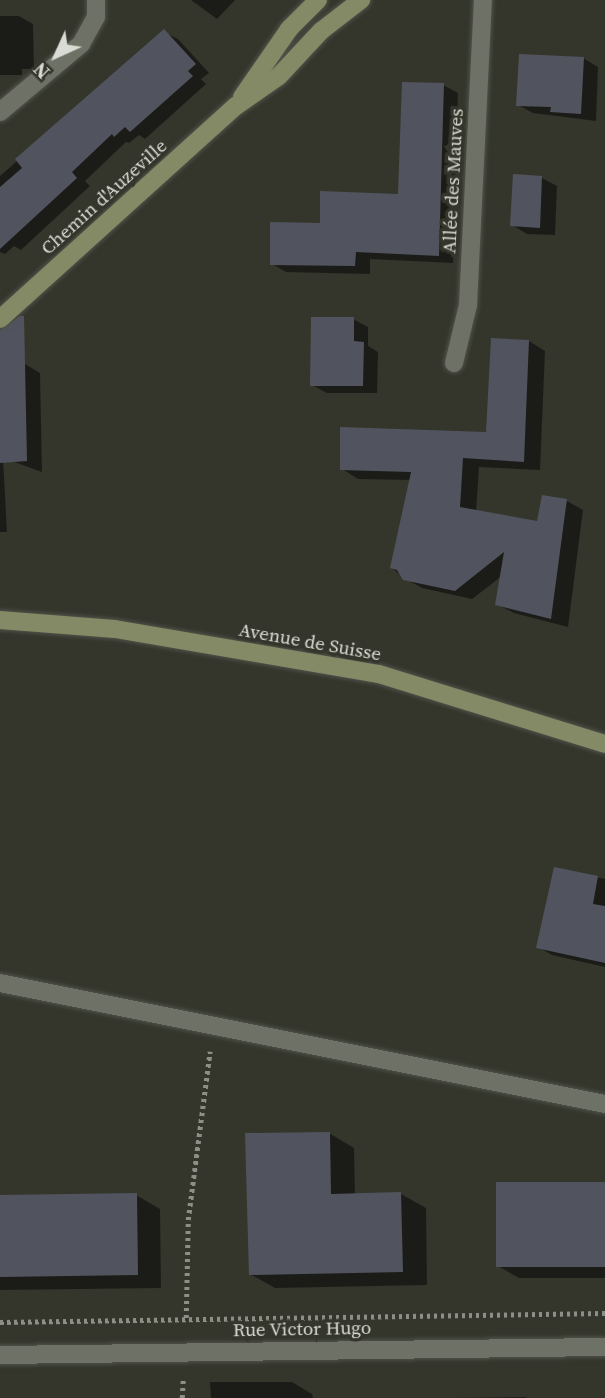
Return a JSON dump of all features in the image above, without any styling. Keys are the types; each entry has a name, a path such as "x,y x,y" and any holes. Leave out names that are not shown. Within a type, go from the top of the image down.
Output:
{"street":[{"path":"0,112 81,44 96,17 96,0"},
{"name":"Chemin d'Auzeville","path":"236,106 289,29 318,0"},
{"name":"Allée des Mauves","path":"454,363 468,305 484,0"},
{"name":"Chemin d'Auzeville","path":"0,320 236,106 279,76 321,31 353,2"},
{"name":"Avenue de Suisse","path":"0,620 115,629 379,674 605,744"},
{"path":"0,983 605,1104"},
{"name":"Rue Victor Hugo","path":"0,1354 605,1347"}],"path":[{"path":"186,1318 188,1220 210,1048"},
{"path":"0,1322 605,1313"}],"building":[{"path":"164,29 196,64 188,71 193,76 130,132 125,127 114,137 112,134 72,172 77,178 0,249 0,187 22,168 15,159"},
{"path":"519,54 584,57 581,114 550,112 551,107 516,106"},
{"path":"402,82 444,83 439,256 356,252 355,266 270,265 270,222 320,223 320,191 398,194"},
{"path":"513,174 542,176 540,228 510,226"},
{"path":"24,316 27,461 0,463 0,330"},
{"path":"311,317 354,317 354,341 364,342 363,386 310,386"},
{"path":"491,338 529,340 524,462 463,458 460,507 537,521 542,495 567,499 551,619 495,605 504,552 455,591 403,580 397,570 390,568 411,472 340,470 340,427 486,432"},
{"path":"554,867 598,876 593,904 605,906 605,963 536,948"},
{"path":"330,1132 331,1194 401,1192 403,1272 249,1275 245,1133"},
{"path":"496,1182 605,1182 605,1267 496,1267"},
{"path":"137,1193 138,1275 0,1277 0,1195"}]}
